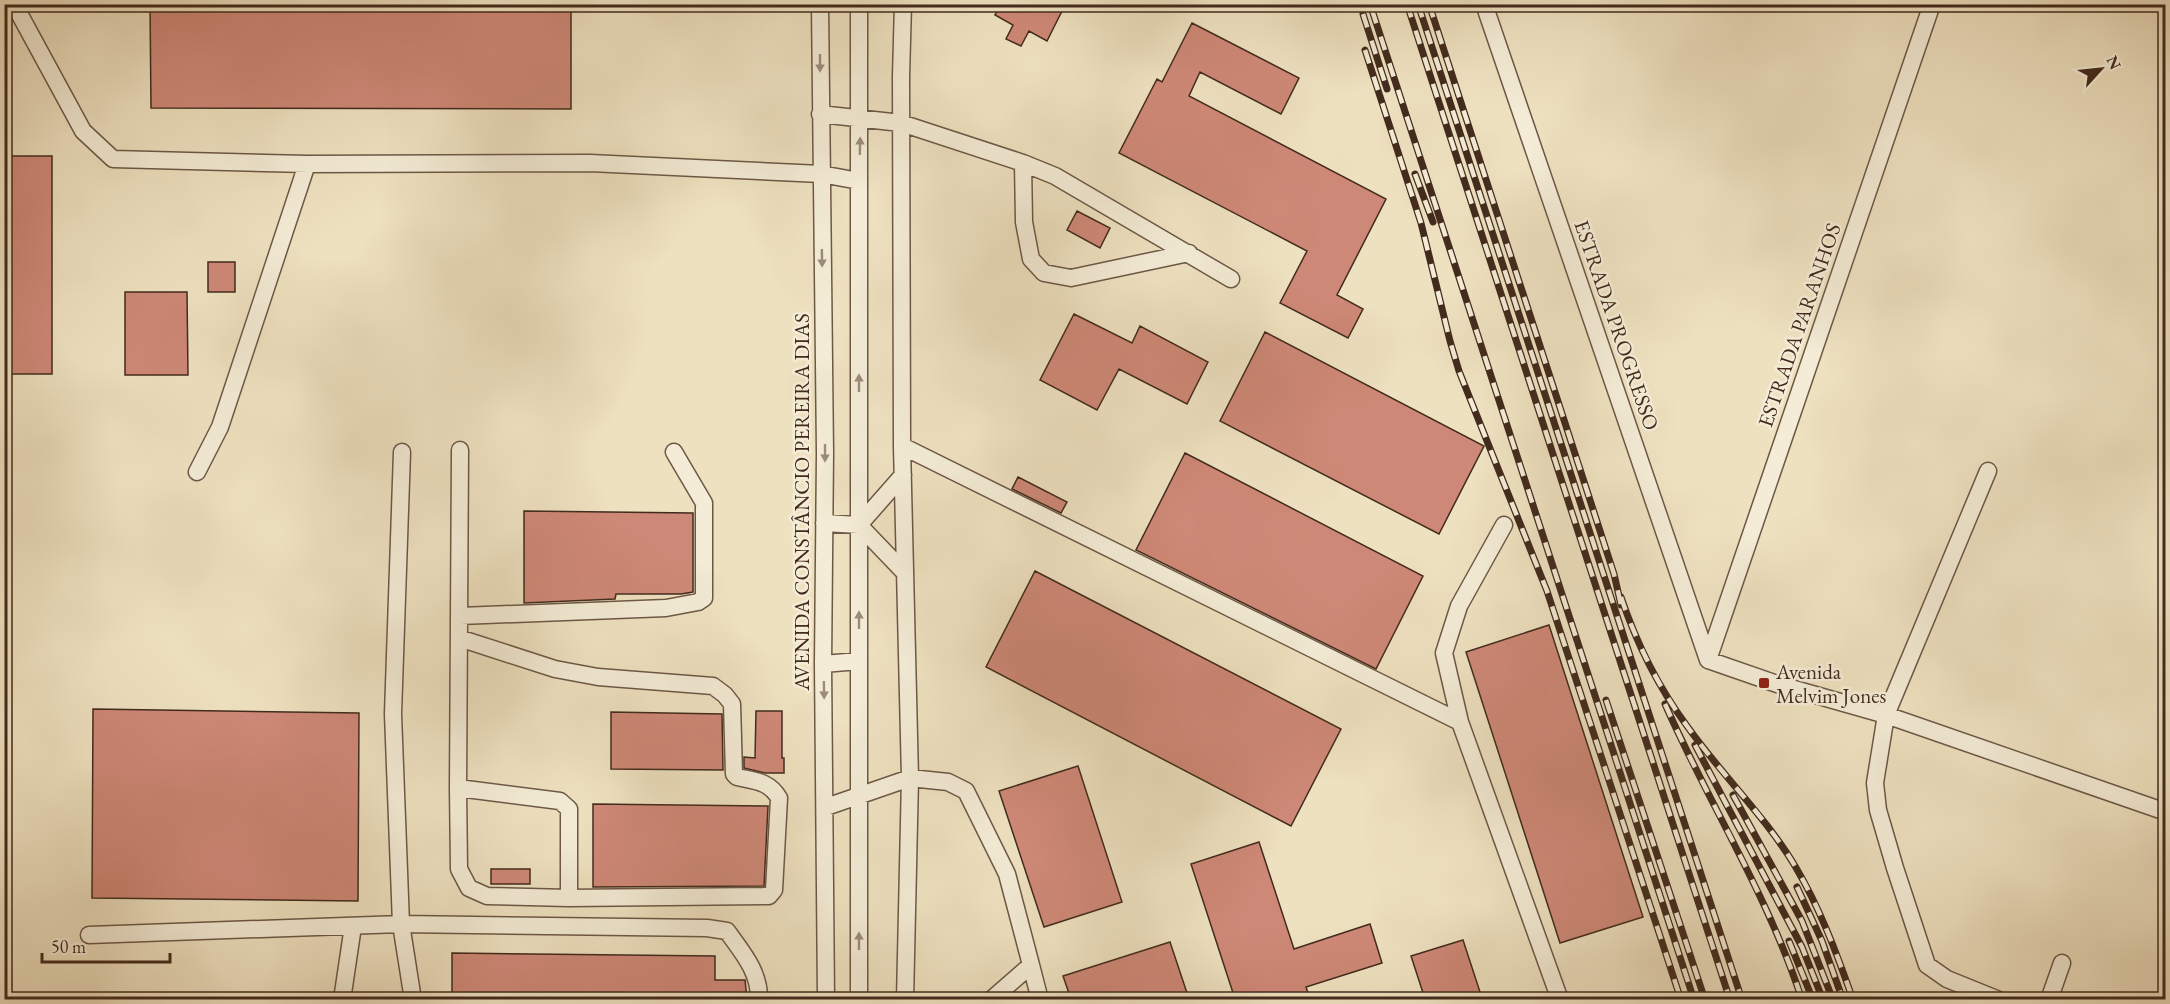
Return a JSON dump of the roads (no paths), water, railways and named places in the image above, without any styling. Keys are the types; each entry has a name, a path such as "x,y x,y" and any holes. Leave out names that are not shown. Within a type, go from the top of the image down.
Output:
{"street":[{"path":"14,4 83,131 113,159 307,164 590,163 821,174 859,181"},
{"name":"AVENIDA CONSTÂNCIO PEREIRA DIAS","path":"820,4 826,999"},
{"path":"859,4 859,999"},
{"path":"903,4 902,446 910,778 905,999"},
{"name":"ESTRADA PROGRESSO","path":"1484,4 1708,660"},
{"name":"ESTRADA PARANHOS","path":"1708,660 1932,4"},
{"path":"820,114 901,123 1023,163 1055,176 1231,279"},
{"path":"1023,163 1024,222 1031,259 1044,273 1071,278 1189,253"},
{"path":"197,472 220,427 307,164"},
{"path":"902,446 1460,722"},
{"path":"459,638 555,669 598,677 713,686 725,695 732,704 734,774 737,777 768,784 779,798 774,891 770,896 569,898 487,896 469,888 459,869 458,788 460,450"},
{"path":"402,452 393,714 401,924 413,999"},
{"path":"460,616 666,608 698,602 704,598 705,503 674,452"},
{"path":"1988,471 1886,715 1875,783 1878,810 1894,868 1927,965 1947,979 1999,999"},
{"path":"859,525 903,475"},
{"path":"824,523 859,525 905,573"},
{"path":"1504,525 1459,606 1444,654 1460,722 1560,999"},
{"path":"1708,660 1780,685 1886,715 2166,812"},
{"path":"823,664 859,661"},
{"path":"825,807 910,778 948,782 966,791 1007,874 1040,999"},
{"path":"458,788 560,801 569,809 569,898"},
{"path":"89,935 401,924 707,928 728,931 751,964 759,987 759,999"},
{"path":"342,999 353,926"},
{"path":"2049,999 2062,963"},
{"path":"991,999 1031,965"}],"railway":[{"path":"1407,4 1730,1000"},
{"path":"1418,4 1742,1000"},
{"path":"1429,4 1614,574 1621,605"},
{"path":"1372,10 1694,1000"},
{"path":"1363,14 1387,89"},
{"path":"1365,50 1421,223 1459,371 1547,591 1681,1000"},
{"path":"1415,174 1433,222"},
{"path":"1621,597 1649,664 1667,696 1700,744 1770,830 1795,866 1820,915 1853,1000"},
{"path":"1606,700 1705,1000"},
{"path":"1665,704 1755,887 1788,961 1802,1000"},
{"path":"1695,745 1802,947 1823,1000"},
{"path":"1733,795 1802,921 1833,1000"},
{"path":"1797,887 1822,941 1843,1000"},
{"path":"1789,941 1813,1000"}],"place":[{"name":"Avenida Melvim Jones","path":"1764,683"}]}
